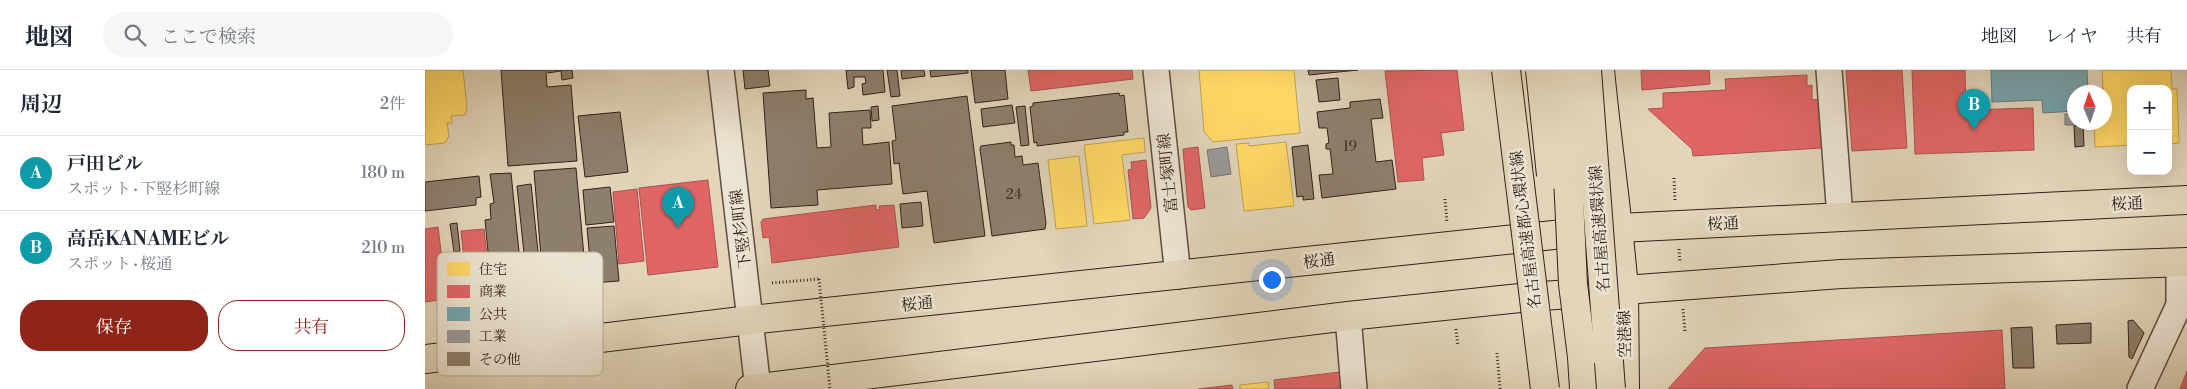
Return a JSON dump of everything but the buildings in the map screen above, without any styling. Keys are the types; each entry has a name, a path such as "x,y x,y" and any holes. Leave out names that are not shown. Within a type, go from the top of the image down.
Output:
{"main road":[{"path":"1508,70 1536,389"},
{"name":"名古屋高速都心環状線","path":"1508,70 1545,389"},
{"path":"1540,70 1559,249 1573,284"},
{"path":"1563,70 1573,284 1585,389"},
{"name":"名古屋高速環状線","path":"1587,70 1611,389"},
{"name":"空港線","path":"1600,70 1619,228 1624,289 1625,389"},
{"name":"桜通","path":"603,338 750,320 1619,228 2187,200"},
{"path":"756,389 1348,316 1529,297 1841,274 2183,262"}],"street":[{"name":"下竪杉町線","path":"721,70 750,320 756,389"},
{"name":"富士塚町線","path":"1156,70 1177,276"},
{"path":"1829,70 1840,217"},
{"path":"2140,389 2179,305 2183,262"},
{"path":"1348,316 1354,389"}],"path":[{"path":"1674,178 1685,332"},
{"path":"772,284 819,279 830,389"},
{"path":"1497,353 1500,389"}],"place":[{"name":"高岳KANAMEビル","path":"1974,130"},
{"name":"戸田ビル","path":"678,228"}]}
